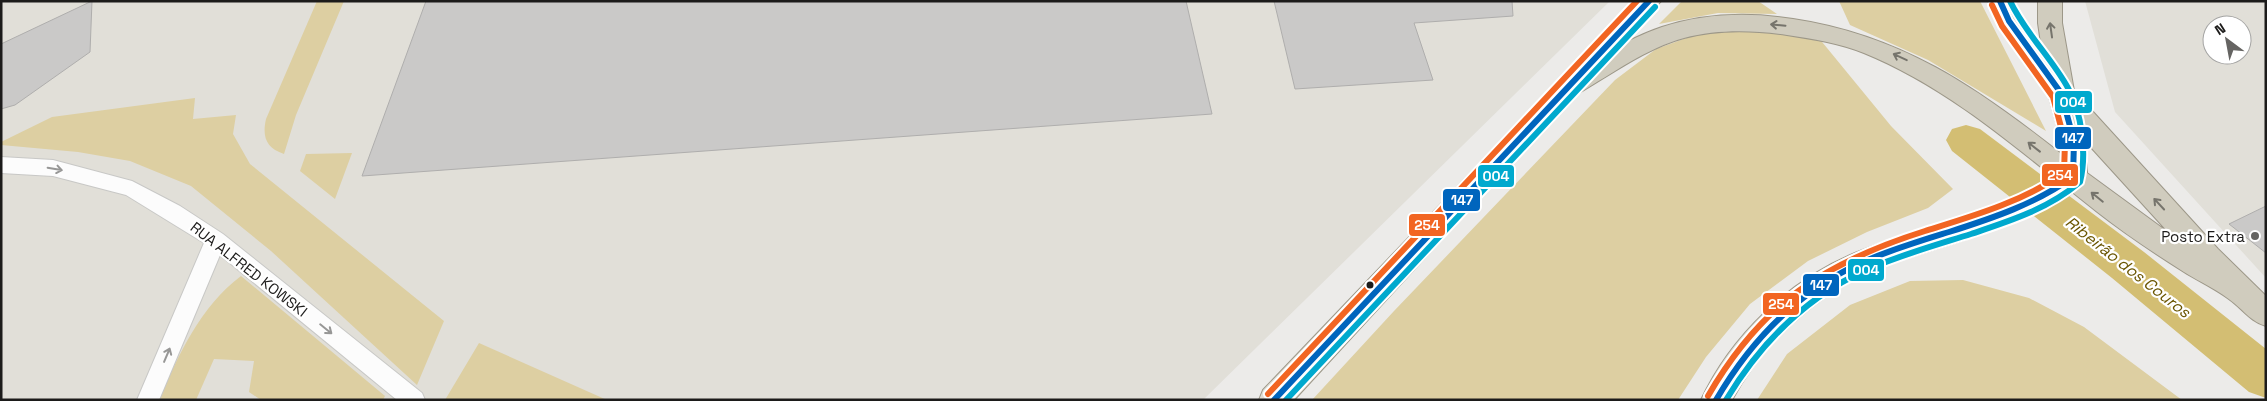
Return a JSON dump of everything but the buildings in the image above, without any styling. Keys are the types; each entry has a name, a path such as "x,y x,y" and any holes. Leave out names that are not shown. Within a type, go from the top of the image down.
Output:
{"highway":[{"path":"2000,1 2009,21 2061,93 2115,156 2240,292 2266,314"},
{"path":"2050,1 2050,23 2061,93 2074,141 2067,182"},
{"path":"1570,86 1650,41 1685,29 1714,24 1748,22 1818,30 1872,45 1926,70 1975,101 2067,182 2240,292"}],"main road":[{"path":"1281,396 1649,1"},
{"path":"1716,400 1727,379 1761,334 1801,300 1831,280 1862,262 2019,208 2067,182"}],"street":[{"name":"RUA ALFRED KOWSKI","path":"3,168 53,168 132,189 216,240 414,400"},
{"path":"148,400 216,240"}],"shaded area":[{"path":"1,1 1610,1 1203,400 1,400"},
{"path":"317,1 344,1 296,115 284,154 269,145 265,136 266,119"},
{"path":"1682,1 1758,1 1777,14 1718,13 1659,24"},
{"path":"1839,1 1980,1 2046,131 1928,60 1850,25"},
{"path":"2085,1 2266,1 2266,278 2115,112"},
{"path":"1752,29 1818,37 1891,126 1953,189 1928,208 1867,232 1808,261 1750,304 1706,357 1678,400 1312,400 1394,311 1615,80 1656,49 1700,33"},
{"path":"195,98 193,119 236,115 233,134 250,164 444,321 417,385 271,251 191,186 130,161 78,152 1,145 1,142 52,117"},
{"path":"352,153 335,199 300,171 306,154"},
{"path":"241,276 385,396 383,400 261,400 249,392 254,361 214,359 196,400 159,400 192,332 214,302"},
{"path":"1963,280 2029,298 2084,327 2182,400 1757,400 1787,354 1850,305 1910,281"},
{"path":"479,343 607,400 445,400"}],"waterway":[{"name":"Ribeirão dos Couros","path":"1966,140 2128,265 2266,377"}],"transit line":[{"name":"254","path":"1268,394 1637,1"},
{"name":"147","path":"1274,400 1649,1"},
{"name":"147","path":"1716,400 1729,378 1760,337 1797,302 1840,273 1906,246 2014,210 2044,196 2073,177 2074,141 2061,93 2009,21 2000,1"},
{"name":"004","path":"1726,400 1738,379 1768,341 1804,308 1824,293 1866,270 1905,255 2000,225 2043,208 2069,192 2080,182 2083,162 2081,134 2072,96 2061,77 2022,24 2010,1"},
{"name":"254","path":"1708,396 1721,373 1754,331 1792,294 1814,279 1837,265 1872,250 2023,197 2064,173 2065,142 2053,97 2002,26 1992,5"},
{"name":"004","path":"1286,400 1655,7"}],"place":[{"name":"Posto Extra","path":"2255,236"}]}
